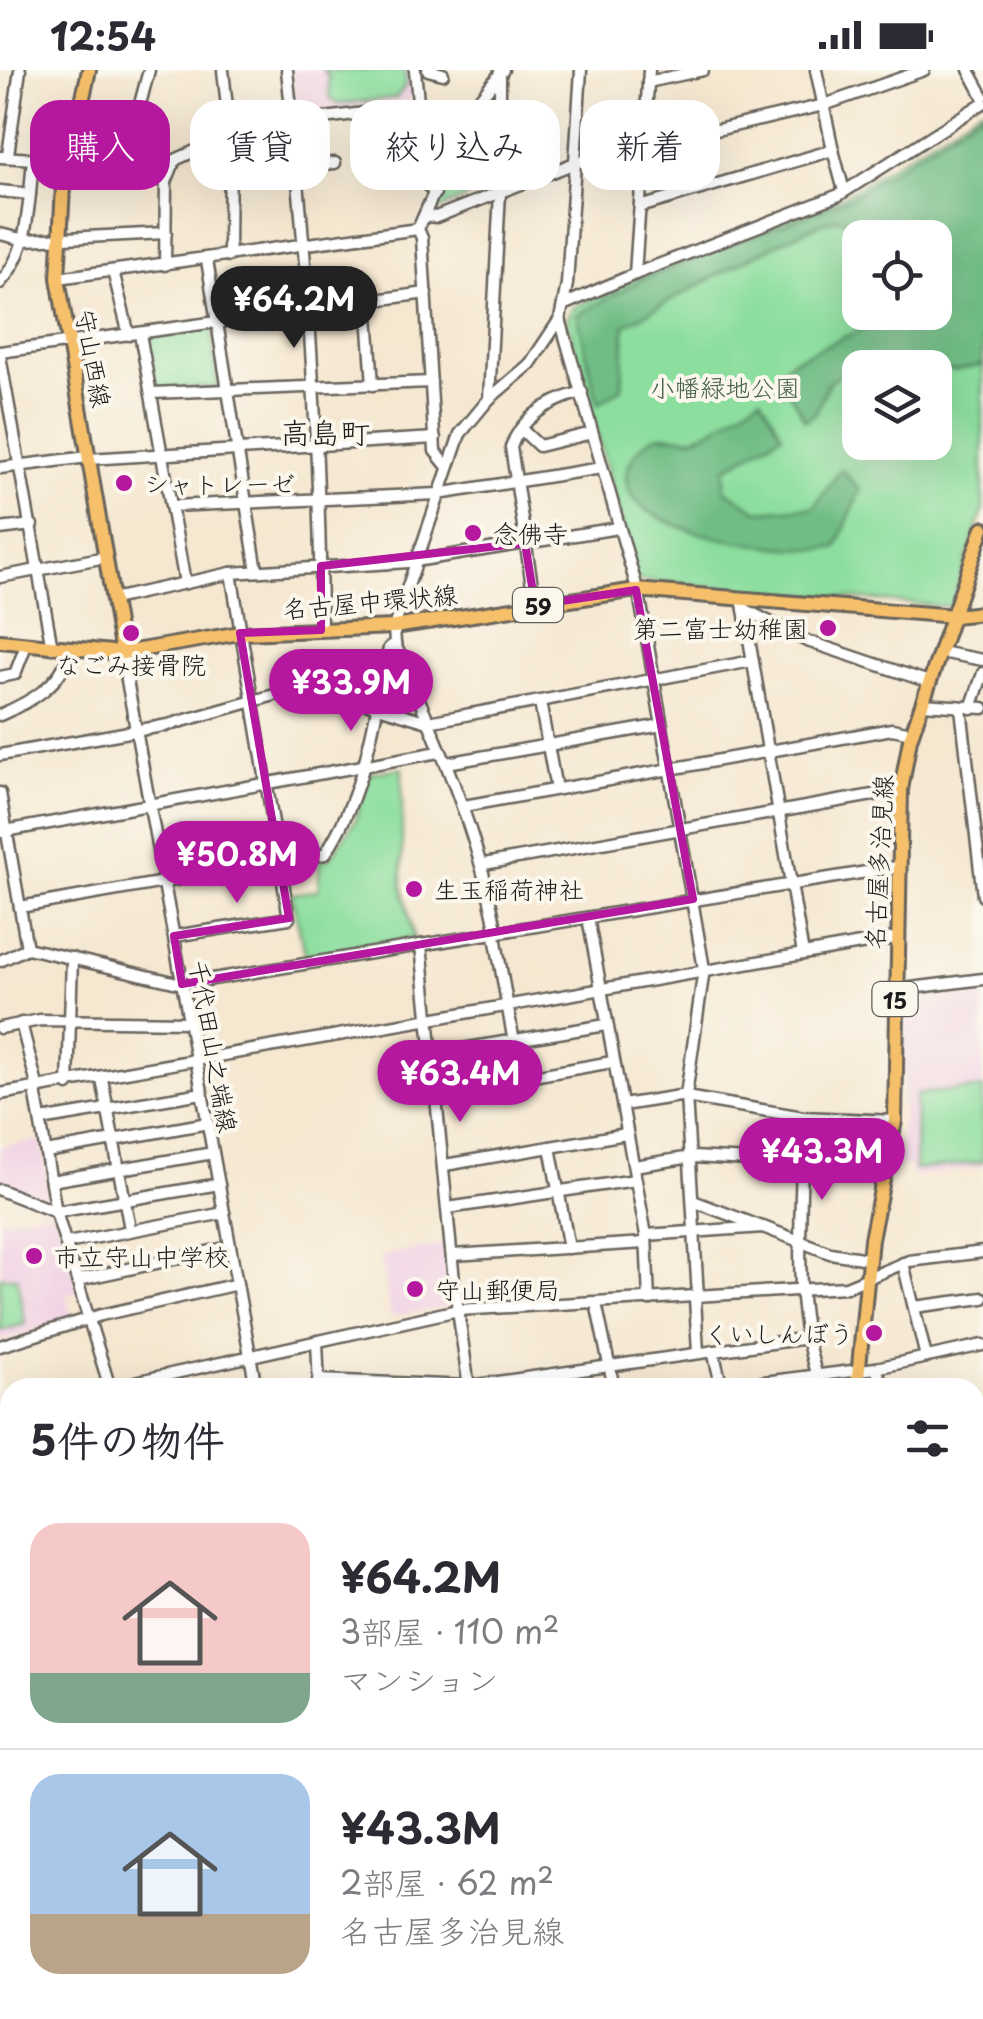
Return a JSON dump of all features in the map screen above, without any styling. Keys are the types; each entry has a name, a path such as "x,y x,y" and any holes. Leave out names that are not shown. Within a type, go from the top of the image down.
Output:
{"main road":[{"name":"守山西線","path":"83,100 89,70"},
{"name":"守山西線","path":"65,190 58,238 58,278 122,653"},
{"name":"名古屋多治見線","path":"858,1378 868,1259 895,1120 896,867 901,790 912,733 983,528"},
{"name":"名古屋中環状線","path":"0,641 122,653 240,633 394,627 636,590 742,604 954,616 983,613"}],"street":[{"path":"20,70 4,156 30,158"},
{"path":"141,100 149,70"},
{"path":"223,70 226,100"},
{"path":"288,70 291,100"},
{"path":"415,70 418,100"},
{"path":"428,70 443,74"},
{"path":"520,1076 484,864 447,763 395,644 394,627 460,434 489,399 530,364 560,319 582,70"},
{"path":"649,76 702,70"},
{"path":"816,70 844,191"},
{"path":"720,129 824,105 924,70"},
{"path":"563,305 844,191 983,99 970,70"},
{"path":"489,399 500,192 501,71"},
{"path":"58,278 418,229 428,216 470,110 501,71"},
{"path":"640,207 833,150"},
{"path":"170,172 175,160 190,152"},
{"path":"428,216 436,218 580,162"},
{"path":"330,163 335,163"},
{"path":"0,283 15,266 25,240 30,190"},
{"path":"165,266 166,190"},
{"path":"229,190 229,256"},
{"path":"299,190 312,306 321,499 321,630"},
{"path":"636,274 641,190"},
{"path":"0,191 30,194"},
{"path":"418,229 426,293 434,451 447,466"},
{"path":"0,234 25,240 166,233"},
{"path":"206,260 257,571"},
{"path":"113,271 151,393 185,583"},
{"path":"52,648 22,466 5,409 0,354 312,306 426,293"},
{"path":"367,300 373,385"},
{"path":"560,319 636,590 704,969 686,1096 696,1234 698,1353"},
{"path":"151,393 431,382"},
{"path":"536,606 511,447 522,430 554,399 582,392"},
{"path":"522,430 539,446 592,433"},
{"path":"0,468 162,451 434,438"},
{"path":"172,506 438,494 602,468"},
{"path":"0,529 32,525"},
{"path":"113,600 231,573 416,561 618,528"},
{"path":"0,577 106,557"},
{"path":"174,936 290,918 231,573"},
{"path":"742,604 803,954"},
{"path":"742,604 807,640 929,682"},
{"path":"20,908 279,859 325,854 348,820 364,769 389,648 395,644"},
{"path":"0,677 15,674 26,645"},
{"path":"0,714 37,699 67,662 70,650"},
{"path":"940,652 983,660"},
{"name":"千代田山之端線","path":"122,653 254,1378"},
{"path":"0,754 136,731 296,690 320,690 428,722 752,661"},
{"path":"983,674 972,708 983,896"},
{"path":"540,702 556,789"},
{"path":"922,704 972,708"},
{"path":"447,763 662,725"},
{"path":"464,806 892,729 912,733"},
{"path":"3,832 266,783 364,769 439,752"},
{"path":"484,864 901,790"},
{"path":"0,793 3,832 26,948"},
{"path":"0,961 26,948 182,984 896,867"},
{"path":"588,918 634,1166 649,1300"},
{"path":"0,1094 895,938"},
{"path":"421,945 468,1378"},
{"path":"68,1085 72,958"},
{"path":"895,990 983,979"},
{"path":"0,1028 70,1021 189,1022"},
{"path":"21,1023 37,1089 56,1212 106,1378"},
{"path":"432,1054 606,1026"},
{"path":"437,1092 612,1062"},
{"path":"102,1079 130,1229"},
{"path":"40,1120 202,1093"},
{"path":"623,1105 686,1096 804,1116 895,1120"},
{"path":"804,1116 801,1292 817,1378"},
{"path":"46,1152 208,1122"},
{"path":"445,1165 626,1134"},
{"path":"550,1147 569,1248"},
{"path":"50,1182 213,1152"},
{"path":"634,1166 692,1157 888,1167"},
{"path":"448,1208 634,1180"},
{"path":"0,1190 56,1212 219,1184"},
{"path":"693,1201 801,1242 868,1259"},
{"path":"67,1243 224,1213"},
{"path":"452,1255 569,1248 763,1227"},
{"path":"78,1280 230,1248"},
{"path":"149,1378 458,1310 801,1292 866,1280 902,1263 982,1252 983,1261"},
{"path":"902,1263 926,1357"},
{"path":"0,1346 89,1318 237,1284"},
{"path":"914,1307 983,1298"},
{"path":"596,1303 612,1378"},
{"path":"525,1378 807,1338"},
{"path":"317,1341 319,1378"},
{"path":"786,1378 876,1368 983,1345"},
{"path":"713,1351 718,1378"},
{"path":"876,1368 880,1378"}],"highlighted area":[{"path":"525,543 535,605 636,590 693,899 182,984 174,936 289,918 240,633 321,630 321,566"}],"shaded area":[{"path":"292,70 411,70 414,99 350,100 350,109 330,112 330,100 296,100"},
{"path":"983,983 983,1167 912,1177 909,1166 897,1167 903,1113 902,995"},
{"path":"41,1140 52,1202 0,1184 0,1147"},
{"name":"市立守山中学校","path":"48,1211 56,1216 79,1292 66,1295 72,1320 0,1342 0,1220"},
{"path":"445,1244 450,1301 445,1307 391,1317 380,1256"}],"green space":[{"path":"323,70 405,70 406,85 396,98 338,104 330,98 328,75"},
{"path":"493,88 496,90 496,100 484,100"},
{"name":"小幡緑地公園","path":"983,107 983,510 951,607 636,580 567,319 572,308 654,269 842,197"},
{"path":"983,111 983,365 952,371 952,350 842,350 842,373 828,383 816,413 805,420 779,374 789,362 860,330 952,330 952,220 839,219 800,233 625,325 622,388 598,404 577,315 645,278 850,198"},
{"path":"443,190 483,190 439,210 436,207"},
{"path":"208,327 212,330 217,388 154,387 147,335"},
{"path":"761,397 782,434 725,469 725,490 758,511 814,507 841,469 860,490 837,547 814,549 738,542 661,518 635,500 626,477 647,441 660,435 702,435"},
{"path":"402,768 402,884 414,938 306,957 291,894 318,890 320,859 330,858 355,821 369,773"},
{"path":"983,1088 983,1162 915,1170 916,1094"},
{"path":"0,1277 17,1277 25,1324 0,1331"}],"place":[{"name":"シャトレーゼ","path":"124,483"},
{"name":"念佛寺","path":"473,533"},
{"name":"第二富士幼稚園","path":"828,628"},
{"name":"なごみ接骨院","path":"131,633"},
{"name":"生玉稲荷神社","path":"414,889"},
{"name":"市立守山中学校","path":"34,1256"},
{"name":"守山郵便局","path":"415,1289"},
{"name":"くいしんぼう","path":"874,1333"}],"district":[{"name":"高島町","path":"325,431"}]}
